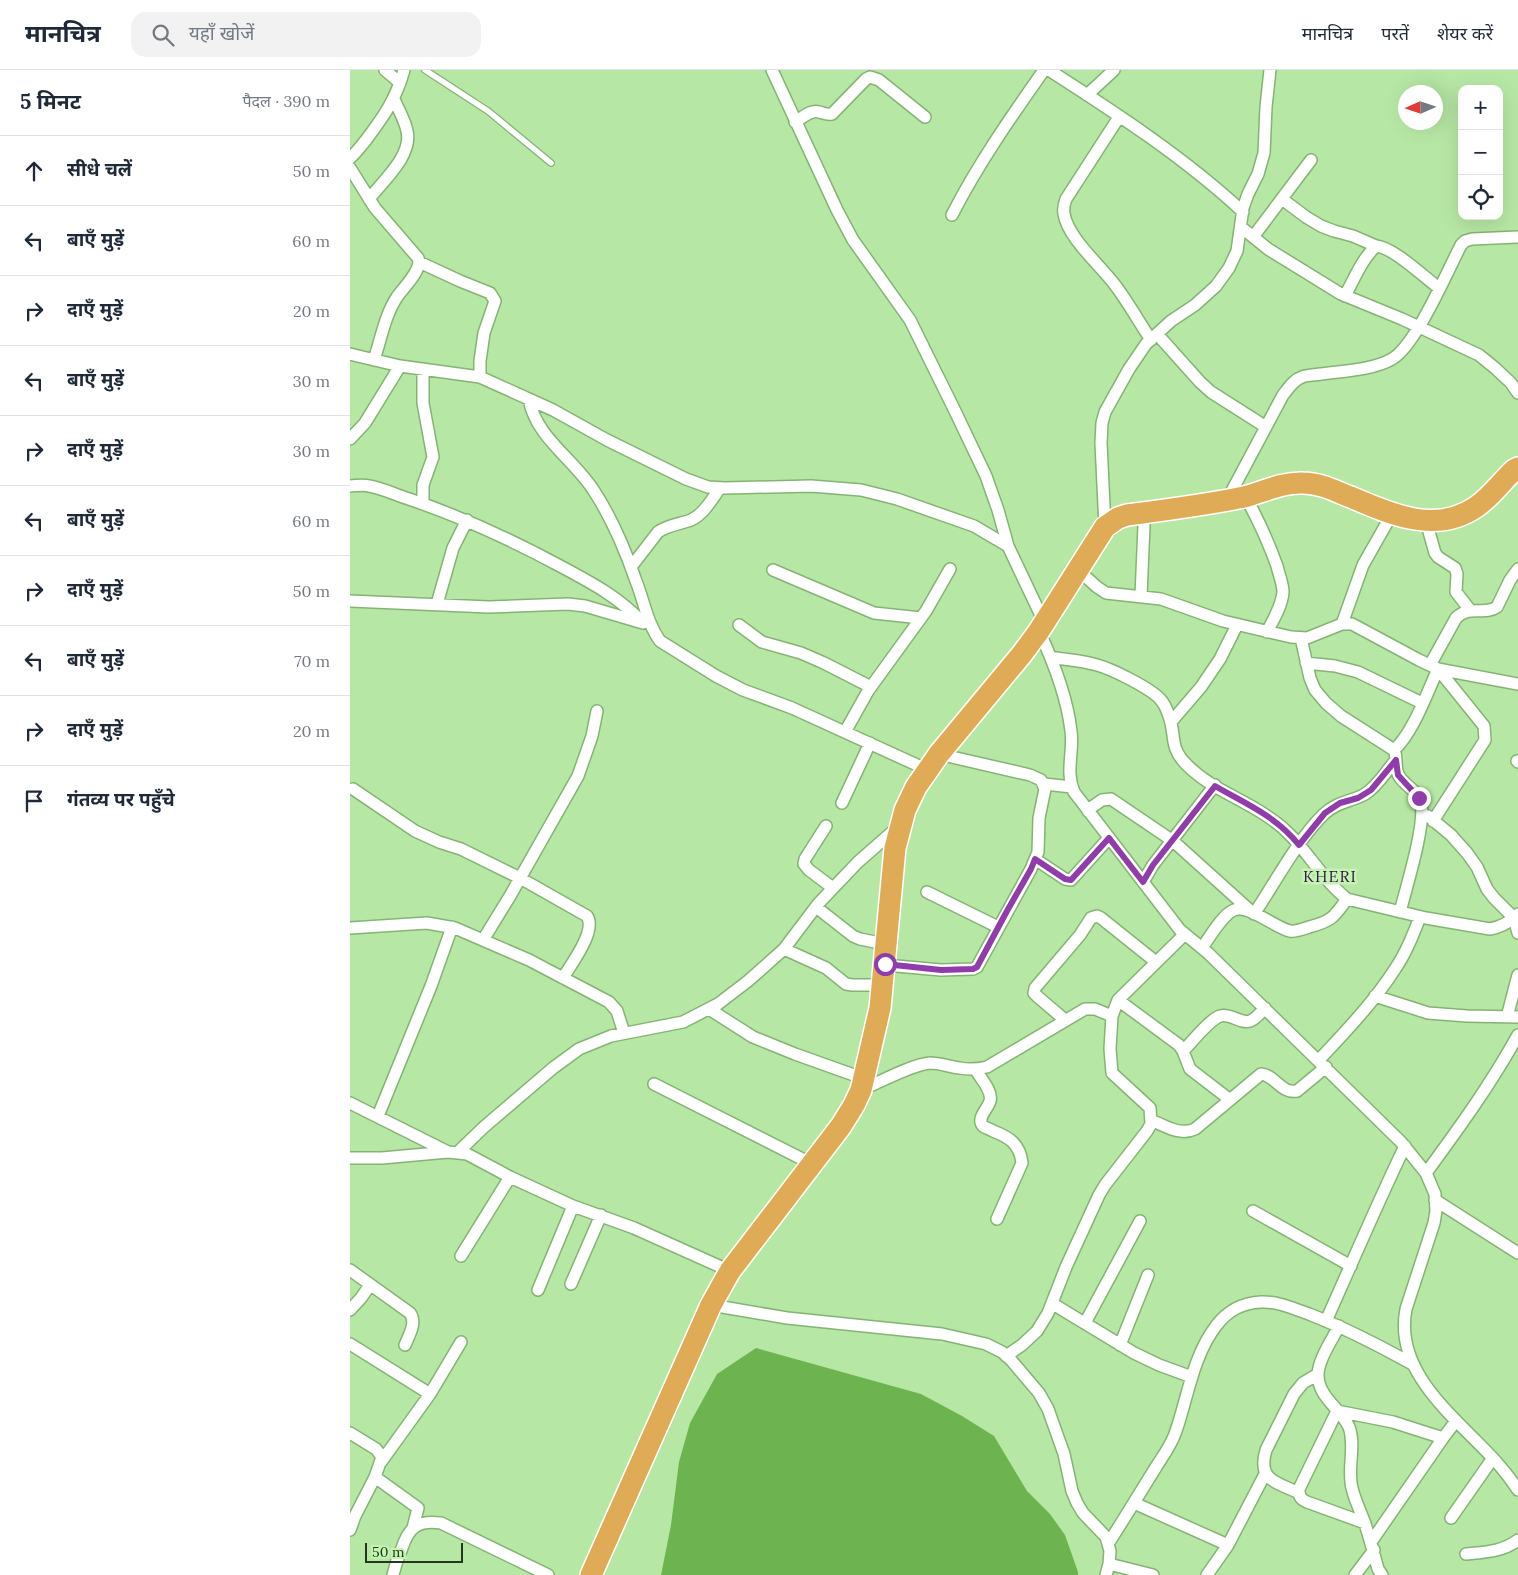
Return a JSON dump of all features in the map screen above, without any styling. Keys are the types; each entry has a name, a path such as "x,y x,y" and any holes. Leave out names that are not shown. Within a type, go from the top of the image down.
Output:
{"highway":[{"path":"591,1575 711,1305 730,1270 841,1126 854,1106 863,1084 880,1008 895,848 904,810 916,787 933,762 1042,627 1105,527 1118,518 1127,515 1236,498 1301,482 1314,483 1392,514 1411,519 1426,521 1446,519 1462,515 1476,508 1518,468"}],"street":[{"path":"385,70 400,83"},
{"path":"350,158 374,129 394,98 404,70"},
{"path":"772,70 845,226 910,320 986,476 1008,546 1042,627 1051,659 1067,702 1072,732 1069,772 1070,783 1074,792 1180,930 1202,948 1322,1064 1405,1146 1426,1173 1435,1194 1436,1211 1434,1223 1404,1318 1406,1342 1419,1375 1432,1395 1493,1458 1518,1490"},
{"path":"952,215 991,146 1044,70"},
{"path":"1049,70 1166,150 1243,212"},
{"path":"1087,95 1114,70"},
{"path":"1105,527 1101,466 1102,423 1111,400 1146,344 1171,321 1195,305 1216,286 1229,268 1237,251 1248,194 1258,174 1264,153 1270,70"},
{"path":"796,122 812,112 819,111 828,115 832,114 870,77 879,80 925,117"},
{"path":"369,199 403,158 407,146 407,129 394,98"},
{"path":"1119,117 1066,199 1063,206 1063,214 1069,227 1081,246 1116,286 1154,337 1211,392 1266,426"},
{"path":"1253,237 1311,160"},
{"path":"350,168 369,199 418,258 419,262 418,269 393,305 374,360"},
{"path":"1282,199 1306,218 1321,226 1391,250 1439,288"},
{"path":"1241,227 1281,258 1345,296 1479,355 1500,373 1518,393"},
{"path":"1267,632 1282,601 1281,579 1260,523 1236,498 1266,426 1283,396 1294,382 1302,377 1351,370 1380,364 1392,359 1400,352 1419,327 1461,245 1465,241 1477,238 1518,237"},
{"path":"1345,296 1371,250 1376,246"},
{"path":"419,262 494,296 494,305 484,332 480,377"},
{"path":"350,354 400,366 480,377 553,410 607,440 686,479 708,487 811,486 861,490 897,498 974,526 1008,546"},
{"path":"350,439 365,423 400,366"},
{"path":"423,369 423,403 433,457 423,484 423,504"},
{"path":"529,399 531,412 539,427 580,472 594,491 631,567 647,625"},
{"path":"350,486 368,485 423,504 467,520 528,548 593,583 632,612 647,625 660,641 743,690 792,708 870,743 933,762 1030,775 1041,780 1044,784 1045,789 1039,818 1038,852 1031,869 979,965 973,969 941,970 884,964 852,985 846,984 826,968 784,949"},
{"path":"631,567 658,532 693,519 707,506 720,488"},
{"path":"1342,624 1363,565 1392,514"},
{"path":"437,604 453,548 467,520"},
{"path":"1426,521 1435,553 1455,568 1457,574 1456,592 1470,610"},
{"path":"1141,596 1144,525"},
{"path":"845,732 871,687 921,618 950,569"},
{"path":"1078,569 1106,593 1161,599 1222,621 1301,638 1307,638 1342,624 1352,624 1434,667 1518,684"},
{"path":"1254,914 1299,845 1325,813 1340,803 1358,798 1371,790 1395,755 1422,703 1434,667 1456,618 1463,612 1470,610 1489,610 1497,607 1510,580 1518,569"},
{"path":"773,570 874,613 921,618"},
{"path":"350,601 489,607 568,604 585,606 647,625"},
{"path":"1171,722 1201,687 1220,659 1237,624"},
{"path":"739,625 762,642 794,651 824,663 871,687"},
{"path":"1301,638 1310,678 1315,690 1341,716 1395,755 1398,775 1419,798 1421,811 1418,838 1400,912"},
{"path":"1051,659 1056,658 1098,665 1142,686 1160,699 1171,722 1172,741 1177,754 1186,765 1215,786 1263,812 1280,825 1322,874 1348,899 1420,917 1490,929 1498,928 1516,916"},
{"path":"1306,663 1336,666 1358,672 1422,703"},
{"path":"1433,821 1485,740 1484,726 1434,667"},
{"path":"483,940 578,776 592,736 597,711"},
{"path":"842,804 870,743"},
{"path":"1044,784 1072,787"},
{"path":"1143,882 1153,865 1215,786"},
{"path":"353,789 428,838 461,849 520,878 587,916 590,920 589,934 563,978"},
{"path":"1088,811 1089,808 1102,800 1111,799 1173,841 1254,914"},
{"path":"1421,811 1451,835 1467,853 1478,868 1487,889 1494,898 1516,916 1518,933"},
{"path":"826,826 805,858 804,864 809,870 834,888"},
{"path":"453,1152 579,1049 624,1033 683,1022 718,1004 748,981 784,949 816,907 858,862 899,827"},
{"path":"1035,859 1065,879 1071,880 1109,838"},
{"path":"927,892 998,927"},
{"path":"1202,948 1233,910 1248,910 1292,931 1327,922 1334,917 1348,899"},
{"path":"816,907 853,936 860,939 884,964"},
{"path":"1066,1020 1034,993 1035,988 1080,935 1091,918 1097,916 1101,918 1156,962"},
{"path":"1151,1120 1183,1133 1189,1132 1261,1074 1266,1075 1289,1091 1297,1091 1322,1064 1396,968 1408,947 1420,917"},
{"path":"350,928 422,923 452,927 529,960 609,1002 617,1011 624,1033"},
{"path":"378,1116 431,986 452,927"},
{"path":"1006,1356 1037,1331 1052,1304 1066,1266 1099,1195 1147,1132 1151,1120 1150,1108 1112,1072 1110,1049 1112,1016 1118,1000 1185,934"},
{"path":"1375,996 1428,1013 1512,1017 1518,975"},
{"path":"1118,1000 1179,1045 1190,1069 1229,1099"},
{"path":"709,1009 754,1037 863,1084 928,1063 939,1063 961,1069 976,1070 987,1067 1085,1009 1090,1008 1112,1016"},
{"path":"1183,1051 1218,1017 1228,1016 1251,1021 1265,1008"},
{"path":"1426,1173 1477,1103 1518,1035"},
{"path":"976,1070 990,1096 981,1122 986,1128 1013,1141 1022,1157 1022,1163 998,1219"},
{"path":"654,1084 812,1164"},
{"path":"350,1103 453,1152"},
{"path":"1326,1321 1379,1199 1405,1146"},
{"path":"350,1158 382,1158 453,1152 467,1154 510,1177 573,1206 643,1232 730,1270"},
{"path":"462,1256 510,1177"},
{"path":"1435,1200 1518,1253"},
{"path":"538,1290 573,1206"},
{"path":"1252,1211 1351,1266"},
{"path":"571,1284 601,1216"},
{"path":"1085,1323 1140,1221"},
{"path":"350,1270 410,1313 413,1325 405,1345"},
{"path":"1120,1345 1148,1275"},
{"path":"350,1310 370,1285"},
{"path":"1108,1544 1176,1432 1200,1354 1215,1327 1227,1313 1236,1307 1262,1302 1275,1303 1339,1326 1374,1342 1414,1364"},
{"path":"1052,1304 1120,1345 1159,1365 1192,1376"},
{"path":"711,1305 787,1318 942,1334 986,1344 1002,1352 1039,1393 1048,1409 1064,1454 1077,1503 1083,1513 1106,1537 1110,1551 1108,1569 1153,1575"},
{"path":"1339,1326 1319,1364 1318,1382 1346,1423 1350,1433 1350,1476 1352,1488 1382,1575"},
{"path":"350,1530 381,1462 430,1394 461,1342"},
{"path":"350,1344 430,1394"},
{"path":"1299,1493 1270,1479 1265,1474 1263,1468 1264,1457 1294,1394 1303,1383 1318,1374"},
{"path":"1337,1411 1393,1422 1443,1438"},
{"path":"1337,1411 1299,1489 1299,1493 1301,1500 1365,1523"},
{"path":"1355,1575 1372,1546 1456,1421"},
{"path":"350,1433 380,1453 382,1457 381,1462"},
{"path":"1450,1518 1493,1458"},
{"path":"1207,1575 1228,1544 1265,1474"},
{"path":"375,1477 418,1508 413,1528"},
{"path":"1134,1503 1228,1544"},
{"path":"393,1575 406,1534 413,1528 429,1522 441,1523 548,1575"},
{"path":"1466,1554 1496,1551 1518,1540"}],"lane":[{"path":"425,70 488,111 551,163"}],"shaded area":[{"path":"756,1348 921,1394 994,1436 1027,1491 1050,1514 1065,1535 1078,1575 661,1575 671,1525 679,1462 690,1423 717,1374"}],"district":[{"name":"KHERI","path":"1330,876"}],"route":[{"path":"885,964 941,970 973,969 977,967 1035,859 1065,879 1071,880 1074,879 1109,838 1143,882 1153,865 1215,786 1263,812 1280,825 1299,845 1325,813 1340,803 1358,798 1371,790 1396,760 1398,775 1419,798"}]}
